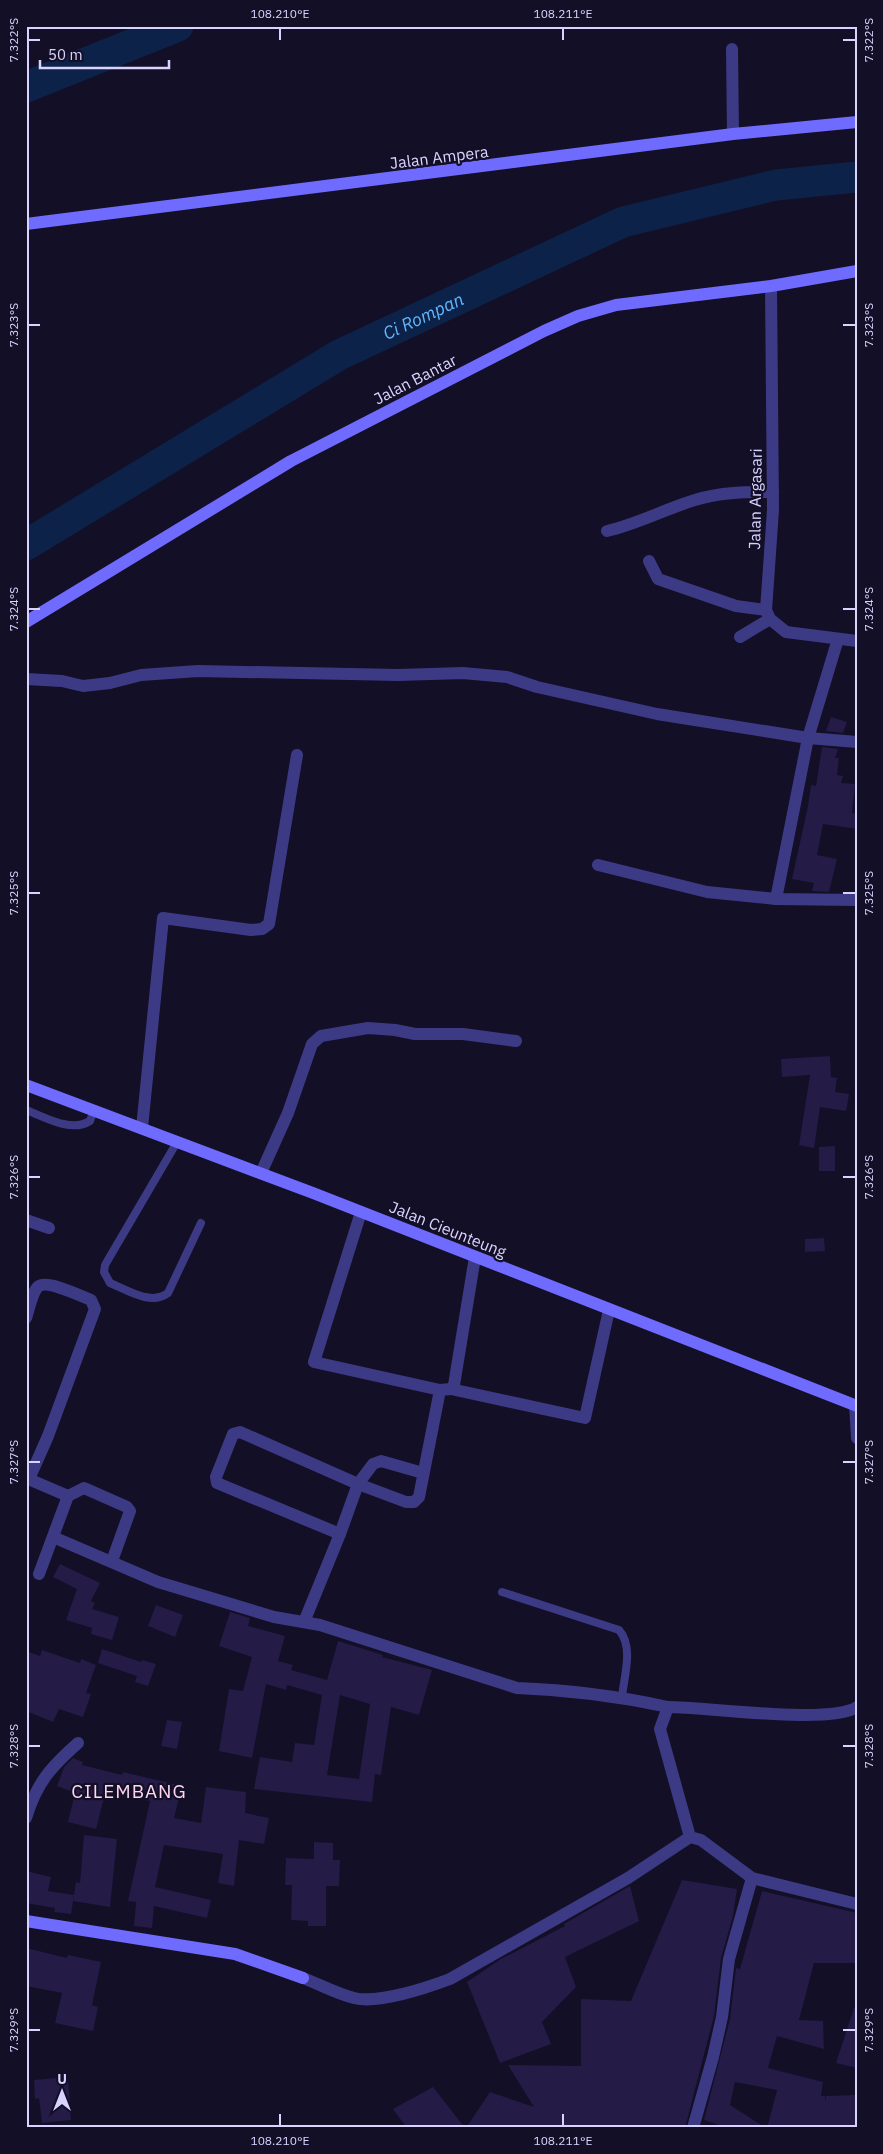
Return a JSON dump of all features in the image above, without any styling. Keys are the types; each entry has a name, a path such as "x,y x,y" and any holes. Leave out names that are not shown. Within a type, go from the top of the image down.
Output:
{"street":[{"path":"732,49 733,134"},
{"name":"Jalan Ampera","path":"26,224 733,134 857,122"},
{"name":"Jalan Bantar","path":"26,622 291,462 544,331 578,316 616,305 770,286 857,271"},
{"name":"Jalan Argasari","path":"768,615 773,492 770,286"},
{"path":"607,530 630,525 698,499 738,492 773,492"},
{"path":"649,561 658,579 716,600 768,615 786,632 857,641"},
{"path":"740,636 768,615"},
{"path":"776,899 808,738 838,639"},
{"path":"26,679 62,681 83,686 110,684 141,676 198,671 398,676 463,673 498,676 657,714 808,738 857,742"},
{"path":"142,1128 163,918 251,930 262,929 269,924 297,755"},
{"path":"598,865 707,892 776,899 857,900"},
{"path":"260,1173 288,1113 312,1044 321,1036 368,1028 416,1034 464,1034 516,1041"},
{"name":"Jalan Cieunteung","path":"26,1085 361,1212 856,1406"},
{"path":"361,1212 314,1362 585,1418 609,1310"},
{"path":"26,1220 49,1228"},
{"path":"340,1534 217,1483 216,1477 233,1434 236,1432 293,1454 358,1484 406,1502 414,1502 419,1497 423,1473 445,1390 454,1385 475,1257"},
{"path":"26,1318 35,1292 39,1286 47,1284 91,1300 94,1304 94,1309 48,1436 27,1479 68,1496"},
{"path":"856,1406 857,1438"},
{"path":"304,1622 358,1484 378,1460 423,1473"},
{"path":"40,1574 68,1496 80,1489 87,1488 129,1509 130,1515 112,1562"},
{"path":"53,1537 158,1582 274,1617 304,1622 517,1688 551,1688 622,1697 668,1707 820,1716 848,1712 857,1707"},
{"path":"668,1707 660,1729 690,1838"},
{"path":"26,1818 36,1790 43,1778 78,1742"},
{"path":"26,1920 235,1954 355,1998 390,1997 450,1979 628,1878 690,1838 701,1840 752,1878 857,1904"},
{"path":"693,2128 714,2058 722,2017 729,1958 752,1878"}],"lane":[{"path":"26,1110 61,1124 78,1126 90,1122 94,1110"},
{"path":"177,1142 105,1265 104,1272 110,1283 154,1299 162,1297 168,1293 201,1223"},
{"path":"502,1592 619,1630 628,1646 622,1697"}],"building":[{"path":"831,717 847,722 843,733 826,731"},
{"path":"822,747 838,749 835,758 839,758 837,775 843,776 841,783 855,784 852,813 857,814 857,829 823,824 817,855 837,859 829,892 812,891 814,883 792,879 811,785 816,786"},
{"path":"830,1056 831,1077 837,1078 835,1092 849,1094 846,1111 820,1107 814,1148 799,1145 810,1075 782,1077 781,1059"},
{"path":"835,1146 835,1171 819,1171 819,1147"},
{"path":"824,1238 825,1251 805,1252 805,1239"},
{"path":"60,1564 100,1583 91,1601 95,1603 92,1609 119,1617 112,1640 91,1634 92,1628 66,1620 77,1589 53,1577"},
{"path":"156,1605 183,1615 175,1637 148,1626"},
{"path":"230,1612 250,1618 248,1626 285,1636 278,1661 293,1665 291,1670 327,1680 338,1641 383,1655 382,1657 432,1670 419,1715 391,1707 381,1775 375,1774 372,1802 254,1789 260,1757 292,1762 295,1743 314,1745 322,1695 287,1685 286,1690 266,1684 252,1758 219,1751 229,1689 243,1691 252,1657 219,1646","holes":["340,1695 370,1704 359,1779 327,1775"]},
{"path":"102,1649 141,1662 142,1660 156,1664 148,1686 135,1682 137,1676 98,1663"},
{"path":"42,1650 80,1663 81,1659 96,1665 86,1693 91,1694 83,1717 59,1709 53,1722 26,1711 26,1651 40,1656"},
{"path":"167,1720 182,1722 177,1749 161,1746"},
{"path":"73,1758 83,1762 82,1765 122,1775 123,1772 182,1786 174,1818 201,1823 206,1787 246,1792 245,1813 269,1818 264,1844 239,1840 234,1886 218,1883 223,1854 164,1845 155,1887 211,1900 207,1918 154,1906 152,1928 134,1926 136,1902 128,1901 150,1801 106,1790 96,1829 68,1822 75,1793 57,1786 64,1767"},
{"path":"84,1835 117,1839 110,1907 73,1901 76,1882 80,1883"},
{"path":"314,1842 333,1843 333,1860 340,1860 339,1886 326,1886 326,1926 308,1926 308,1921 291,1920 292,1885 285,1885 286,1858 314,1859"},
{"path":"26,1871 51,1877 48,1891 74,1895 71,1914 54,1912 55,1908 26,1903"},
{"path":"682,1880 737,1889 733,1916 721,1958 714,2016 685,2128 466,2128 490,2092 534,2107 508,2065 581,2066 581,1999 631,2001"},
{"path":"630,1886 639,1921 565,1957 576,1987 542,2022 551,2044 500,2063 467,1982 501,1959 565,1926 564,1924"},
{"path":"762,1891 857,1913 857,1963 814,1963 799,2020 823,2021 824,2049 777,2036 768,2068 823,2082 821,2096 825,2096 825,2101 826,2096 857,2095 857,2128 767,2128 777,2090 735,2082 730,2105 766,2128 728,2128 704,2120 730,2019 736,1968 740,1969"},
{"path":"26,1948 67,1958 68,1955 101,1962 92,2005 98,2007 93,2031 55,2023 62,1993 26,1986"},
{"path":"854,2008 857,2008 857,2068 836,2063"},
{"path":"68,2077 71,2120 42,2123 39,2098 35,2099 34,2080"},
{"path":"433,2087 465,2128 407,2128 393,2109"}],"waterway":[{"path":"26,87 178,26"},
{"name":"Ci Rompan","path":"26,545 339,355 623,222 776,185 857,177"}],"district":[{"name":"CILEMBANG","path":"129,1791"}]}
